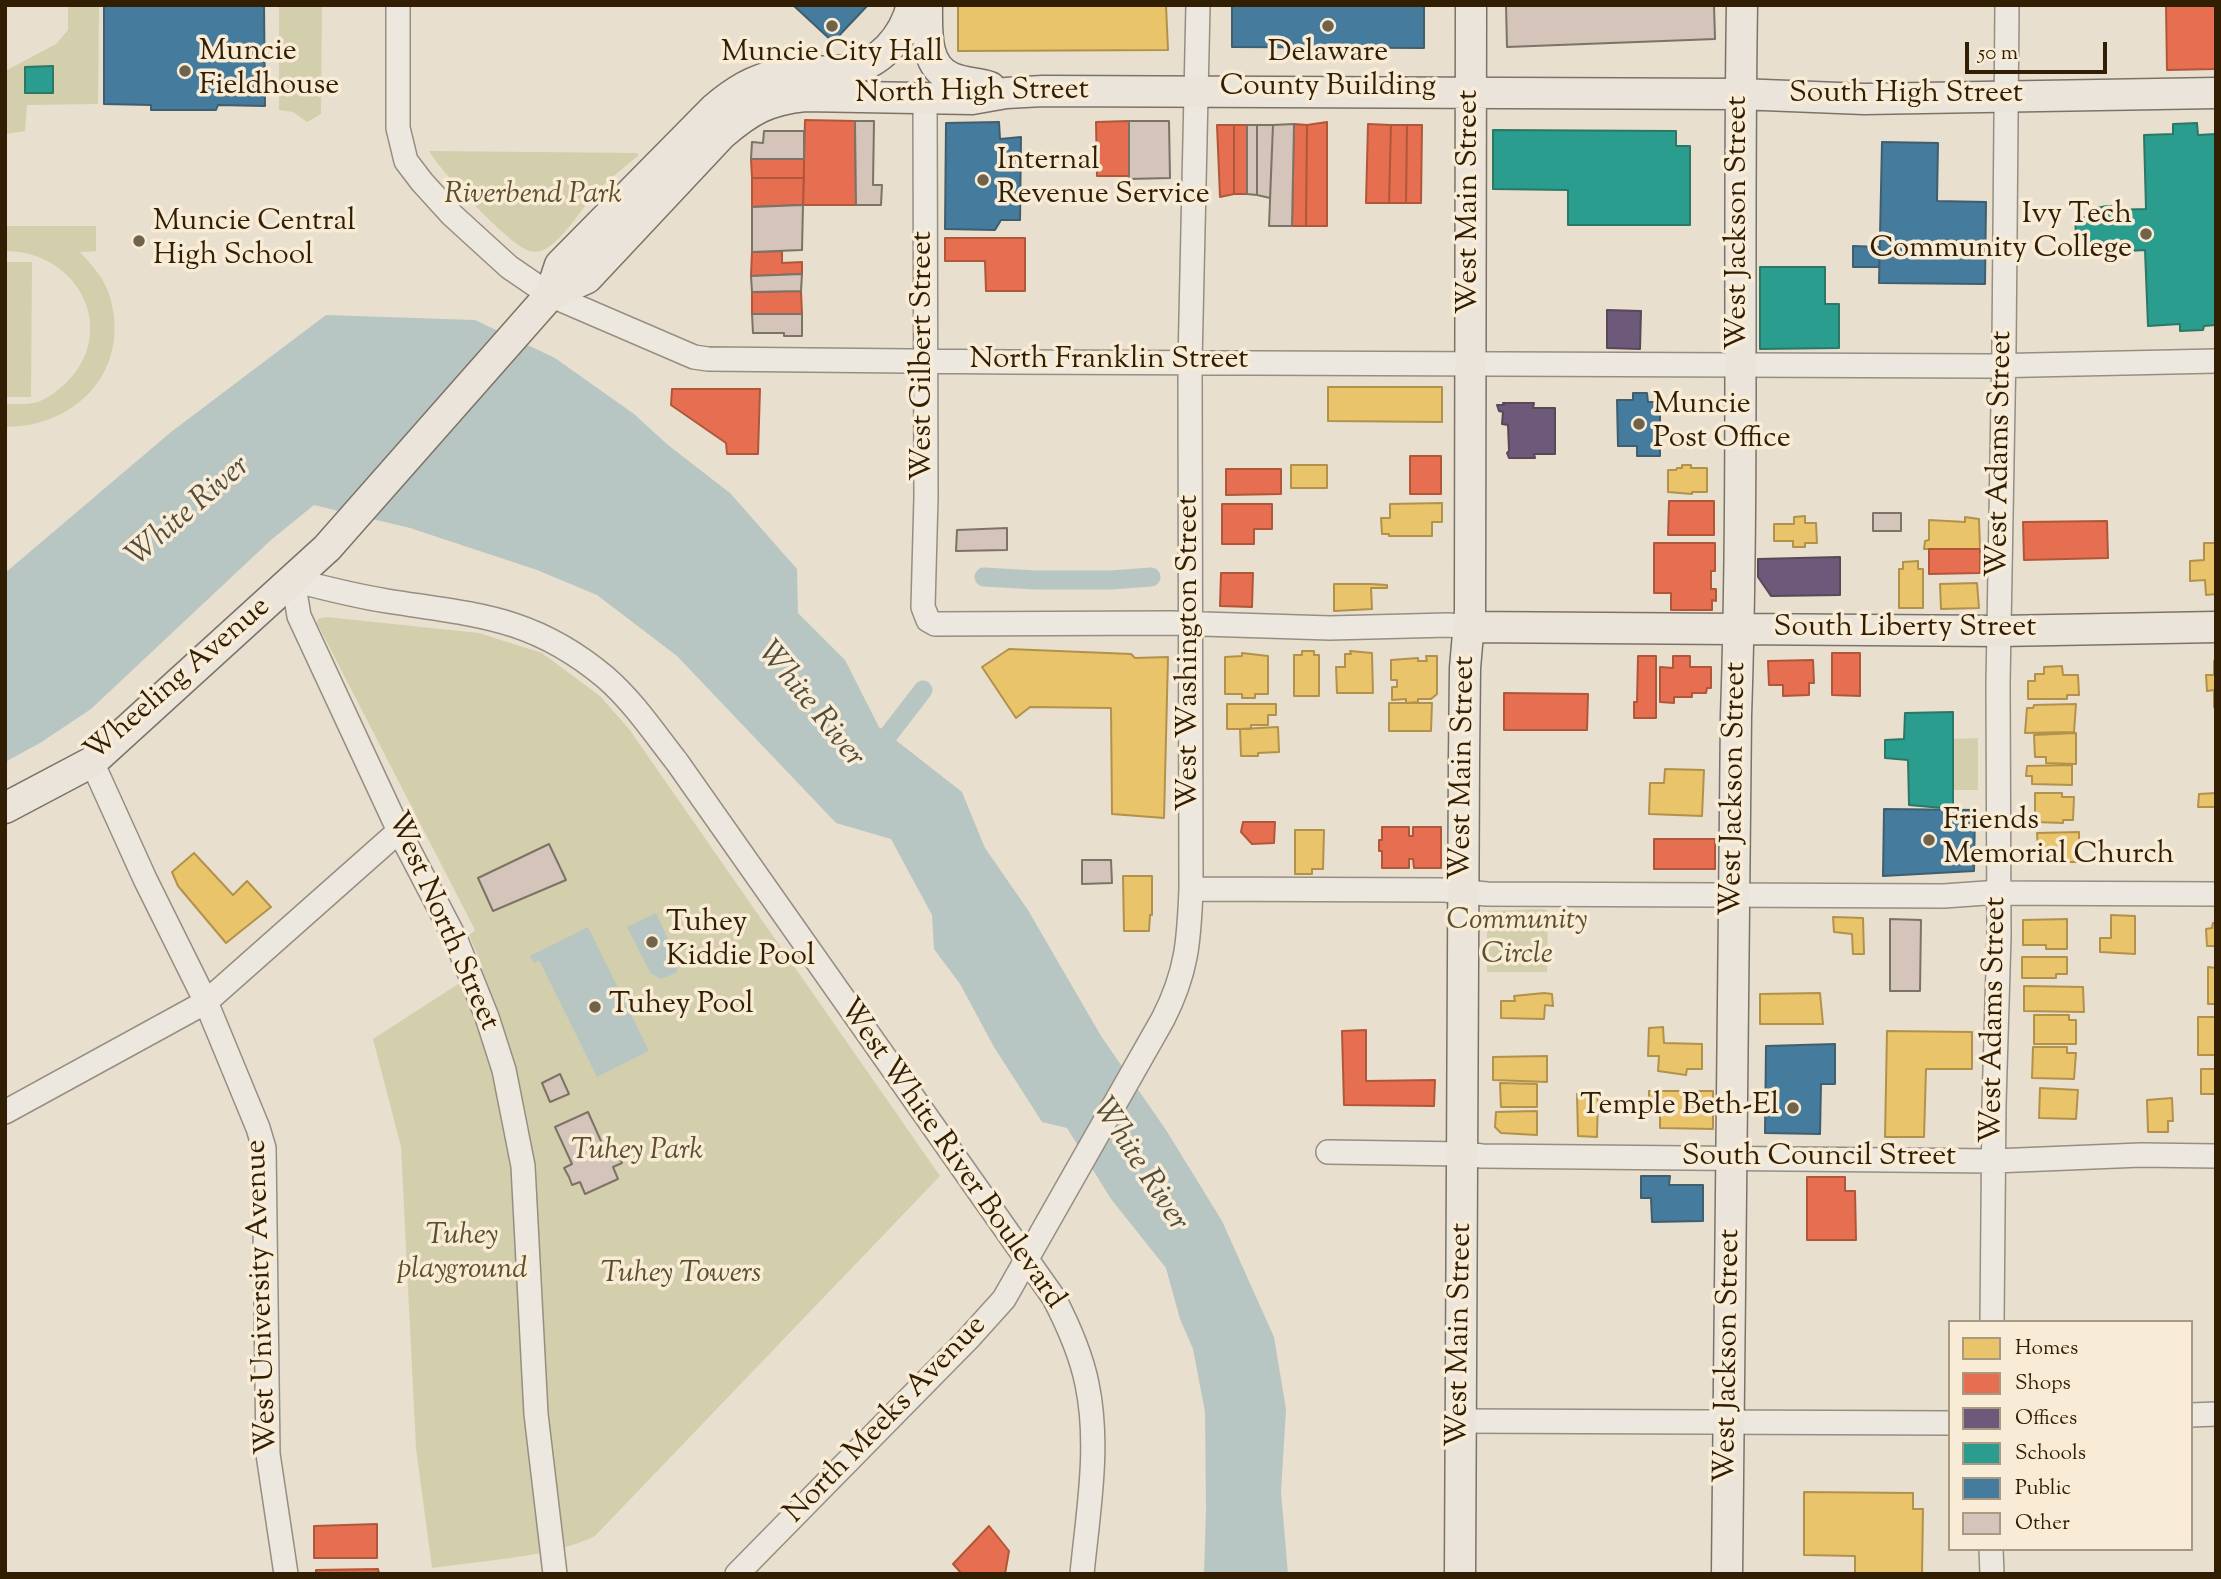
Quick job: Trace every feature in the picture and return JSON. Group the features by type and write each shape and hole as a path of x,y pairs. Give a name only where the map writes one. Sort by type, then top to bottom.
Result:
{"main road":[{"name":"North High Street","path":"431,430 550,295 560,265 714,109 733,93 751,83 780,74 860,67 886,51 899,37 909,19 912,5"},
{"path":"926,5 927,36 931,54 940,71 951,78 985,85 1006,93"},
{"name":"West Main Street","path":"1460,1574 1465,668 1469,627 1471,364 1471,5"},
{"name":"West Jackson Street","path":"1727,1574 1739,630 1739,94 1742,5"},
{"name":"North High Street","path":"550,295 587,278 722,134 742,117 762,105 782,99 805,96 972,99 1006,93 1198,91 1471,93"},
{"name":"South High Street","path":"1471,93 1739,94 1864,99 2216,93"},
{"name":"Wheeling Avenue","path":"5,807 92,762 340,536 431,430"},
{"name":"South Liberty Street","path":"1469,627 2000,631 2216,627"}],"street":[{"name":"North Franklin Street","path":"398,5 398,128 406,161 422,182 452,215 509,267 550,295 694,356 708,359 839,362 924,360 1740,366 2004,366 2216,361"},
{"name":"West Washington Street","path":"1026,1259 1171,1003 1185,964 1190,934 1190,363 1198,5"},
{"name":"West Adams Street","path":"1992,1320 1999,893 1998,684 2007,5"},
{"name":"West Gilbert Street","path":"925,99 924,613 928,620 935,624 1191,625"},
{"name":"West North Street","path":"293,580 299,617 399,831 456,940 487,1017 504,1070 523,1166 536,1414 555,1574"},
{"name":"West White River Boulevard","path":"293,580 341,592 460,611 515,624 561,646 604,677 642,717 677,762 1054,1298 1067,1324 1087,1384 1092,1446 1082,1574"},
{"path":"1191,625 1469,627"},
{"name":"West University Avenue","path":"92,762 145,879 206,1002 264,1148 268,1454 286,1574"},
{"path":"5,1112 206,1002 399,831"},
{"path":"1191,889 1487,894 2216,894"},
{"name":"South Council Street","path":"1328,1152 1994,1161 2141,1155 2216,1156"},
{"name":"North Meeks Avenue","path":"737,1574 968,1339 1004,1299 1026,1259"},
{"path":"2193,1415 2216,1414"},
{"path":"1460,1421 1948,1423"},
{"path":"1991,1551 1992,1574"}],"green space":[{"path":"68,5 99,5 98,104 27,105 25,131 5,134 5,71 56,44 68,30"},
{"path":"279,5 322,5 321,114 307,122 293,112 279,110"},
{"name":"Riverbend Park","path":"429,151 639,155 594,195 557,240 535,252 518,244 490,221"},
{"path":"5,226 96,226 96,251 80,252 105,284 114,324 113,348 105,370 92,389 75,405 55,417 31,424 5,427 5,404 38,402 65,384 81,363 89,341 90,319 83,298 71,279 53,264 31,255 5,251"},
{"path":"5,262 32,262 31,397 5,397"},
{"name":"Tuhey Park","path":"326,617 479,633 542,653 600,696 629,729 940,1176 595,1536 538,1554 432,1568 416,1448 401,1147 373,1039 483,968 469,935 475,930 317,623 318,619"},
{"path":"1978,738 1978,790 1952,790 1953,739"},
{"name":"Community Circle","path":"1548,910 1547,972 1487,972 1487,911"}],"water":[{"name":"White River","path":"326,315 475,320 555,358 634,414 668,445 730,493 797,569 798,613 845,660 879,727 962,792 985,848 1028,910 1101,1036 1166,1130 1222,1221 1274,1337 1286,1409 1281,1492 1288,1574 1204,1574 1205,1412 1193,1349 1180,1319 1166,1268 1111,1199 1067,1128 1042,1122 994,1047 960,984 934,949 932,915 891,839 836,823 677,656 597,595 537,570 410,528 314,505 271,540 91,709 40,743 5,762 5,573 171,432"},
{"name":"Tuhey Kiddie Pool","path":"656,913 679,963 676,973 661,979 651,974 627,927"},
{"name":"Tuhey Pool","path":"588,927 649,1051 597,1077 539,960 534,963 530,956"}],"building: Homes":[{"path":"958,5 1166,5 1168,50 958,51"},
{"path":"1328,387 1442,387 1442,422 1328,421"},
{"path":"1291,465 1327,465 1327,488 1291,488"},
{"path":"1682,465 1707,468 1707,492 1668,492 1668,470 1682,468"},
{"path":"1442,503 1442,522 1432,522 1432,536 1382,534 1381,518 1390,518 1390,504"},
{"path":"1805,516 1805,523 1816,523 1817,543 1793,547 1793,541 1774,541 1774,524 1794,524 1794,517"},
{"path":"1965,517 1979,519 1980,549 1924,549 1925,541 1929,540 1929,520 1965,522"},
{"path":"2204,543 2216,543 2216,594 2206,595 2205,580 2190,581 2190,561 2204,560"},
{"path":"1918,561 1918,569 1923,569 1923,608 1899,608 1899,569 1903,569 1903,562"},
{"path":"1977,583 1979,608 1941,609 1940,584"},
{"path":"1334,584 1387,585 1387,588 1371,588 1372,609 1334,611"},
{"path":"1009,649 1131,654 1135,658 1168,657 1164,818 1112,814 1111,708 1030,707 1016,718 982,667"},
{"path":"1302,651 1314,651 1314,655 1319,655 1319,696 1294,696 1294,655 1302,655"},
{"path":"1350,651 1372,653 1373,693 1337,693 1336,667 1345,667 1345,654 1351,654"},
{"path":"1242,653 1268,656 1268,694 1242,698 1242,694 1225,694 1225,657 1242,656"},
{"path":"1426,656 1437,656 1437,694 1431,699 1418,699 1418,702 1392,700 1392,687 1397,687 1397,680 1391,680 1391,660 1418,658 1418,661 1427,661"},
{"path":"2216,661 2214,707 2214,690 2207,691 2206,675 2214,675"},
{"path":"2062,666 2063,675 2078,675 2079,695 2067,695 2067,699 2028,699 2028,681 2035,681 2035,674 2044,674 2044,667"},
{"path":"1389,703 1432,703 1431,731 1389,731"},
{"path":"1227,704 1276,704 1276,715 1268,715 1268,725 1251,725 1251,729 1227,729"},
{"path":"2076,704 2074,732 2025,733 2027,708 2033,708 2034,705"},
{"path":"1278,727 1279,752 1241,756 1240,729"},
{"path":"2076,733 2076,764 2046,763 2046,757 2035,757 2034,735"},
{"path":"2072,765 2072,785 2032,784 2032,776 2026,776 2027,766"},
{"path":"1665,769 1704,770 1702,816 1649,814 1650,783 1664,783"},
{"path":"2035,793 2062,793 2062,797 2074,797 2073,820 2063,820 2063,823 2035,822"},
{"path":"2216,793 2216,827 2215,807 2198,807 2199,794"},
{"path":"1295,830 1324,830 1323,869 1312,869 1312,874 1295,874"},
{"path":"2079,832 2079,862 2041,862 2042,848 2038,848 2037,833"},
{"path":"194,853 233,895 247,881 271,907 226,943 178,886 172,872"},
{"path":"1123,876 1152,876 1152,915 1149,931 1124,931"},
{"path":"2111,915 2135,916 2135,954 2100,952 2100,938 2111,938"},
{"path":"1833,917 1863,918 1864,954 1853,954 1852,934 1834,932"},
{"path":"2067,919 2067,949 2023,945 2023,920"},
{"path":"2213,923 2216,923 2216,946 2207,946 2206,929 2212,928"},
{"path":"2022,957 2067,957 2067,974 2056,974 2056,978 2022,978"},
{"path":"2208,967 2216,968 2216,1004 2208,1004"},
{"path":"2024,986 2083,987 2084,1012 2024,1011"},
{"path":"1820,993 1823,1024 1760,1024 1760,994"},
{"path":"1552,994 1553,1006 1545,1005 1544,1019 1501,1018 1501,1001 1515,1001 1514,996"},
{"path":"2034,1015 2069,1015 2069,1020 2076,1020 2076,1044 2034,1044"},
{"path":"2198,1017 2216,1017 2216,1055 2198,1055"},
{"path":"1663,1027 1664,1043 1702,1044 1702,1069 1687,1069 1686,1075 1658,1071 1659,1056 1648,1056 1649,1028"},
{"path":"1887,1031 1972,1032 1972,1069 1926,1069 1924,1137 1885,1137"},
{"path":"2033,1047 2067,1047 2067,1053 2076,1053 2074,1079 2032,1078"},
{"path":"1547,1056 1547,1082 1493,1080 1493,1057"},
{"path":"2201,1069 2216,1069 2216,1094 2201,1094"},
{"path":"1500,1083 1537,1084 1537,1107 1501,1107"},
{"path":"2040,1088 2078,1090 2076,1119 2039,1118"},
{"path":"1649,1091 1713,1091 1713,1129 1660,1128 1660,1111 1649,1109"},
{"path":"1577,1094 1598,1094 1597,1137 1578,1136"},
{"path":"2172,1098 2173,1121 2168,1121 2168,1132 2148,1132 2147,1100"},
{"path":"1537,1111 1537,1135 1501,1133 1495,1127 1496,1112"},
{"path":"1804,1492 1913,1493 1913,1509 1923,1509 1922,1574 1855,1574 1855,1556 1804,1555"}],"building: Shops":[{"path":"2166,5 2216,5 2216,69 2167,70"},
{"path":"805,120 855,121 856,205 803,205"},
{"path":"1129,121 1130,176 1097,176 1096,122"},
{"path":"1327,122 1327,226 1306,226 1307,125"},
{"path":"1294,124 1307,125 1306,226 1292,226"},
{"path":"1368,124 1391,125 1389,203 1366,203"},
{"path":"1217,125 1234,125 1234,194 1220,197"},
{"path":"1234,125 1247,125 1247,194 1234,194"},
{"path":"1391,125 1407,125 1406,203 1389,203"},
{"path":"1407,125 1422,125 1421,203 1406,203"},
{"path":"751,159 804,159 804,178 752,178"},
{"path":"752,178 804,178 803,205 752,207"},
{"path":"945,238 1025,238 1025,291 986,291 985,261 945,261"},
{"path":"782,251 782,263 802,262 802,274 751,276 752,252"},
{"path":"801,291 802,314 752,314 752,292"},
{"path":"672,389 760,389 758,454 727,454 726,443 671,405"},
{"path":"1410,456 1441,456 1441,494 1410,494"},
{"path":"1226,469 1281,469 1281,494 1226,495"},
{"path":"1669,501 1714,501 1714,535 1668,535"},
{"path":"1222,504 1272,504 1272,529 1254,529 1254,544 1222,544"},
{"path":"2107,521 2108,558 2024,560 2023,522"},
{"path":"1654,543 1715,543 1715,571 1711,571 1711,589 1716,589 1716,601 1712,600 1712,610 1671,610 1671,593 1654,593"},
{"path":"1929,549 1980,549 1980,573 1929,574"},
{"path":"1221,573 1253,573 1252,607 1220,606"},
{"path":"1832,653 1860,653 1860,696 1832,695"},
{"path":"1638,656 1656,656 1656,718 1634,718"},
{"path":"1673,656 1690,656 1690,667 1711,667 1711,688 1707,688 1706,693 1692,693 1692,697 1674,697 1674,703 1660,702 1660,667 1673,668"},
{"path":"1813,660 1814,683 1809,683 1809,695 1783,696 1783,685 1769,685 1768,661"},
{"path":"1504,693 1588,694 1587,730 1504,730"},
{"path":"1243,822 1275,822 1274,843 1252,844 1241,832"},
{"path":"1382,827 1409,827 1409,836 1413,836 1413,827 1441,827 1441,868 1414,868 1413,859 1409,859 1409,868 1382,868 1379,840 1382,840"},
{"path":"1654,839 1715,839 1715,869 1654,869"},
{"path":"1366,1030 1366,1081 1435,1080 1434,1106 1344,1105 1342,1031"},
{"path":"1807,1177 1845,1177 1845,1191 1855,1191 1856,1240 1807,1240"},
{"path":"377,1524 377,1558 314,1558 314,1526"},
{"path":"989,1526 1009,1551 1005,1574 962,1574 953,1564"},
{"path":"378,1569 379,1574 316,1574 316,1570"}],"building: Offices":[{"path":"1607,310 1641,311 1640,349 1607,348"},
{"path":"1503,403 1534,403 1533,408 1555,408 1555,454 1534,454 1535,458 1509,458 1508,425 1502,424 1503,412 1499,411 1497,405 1504,405"},
{"path":"1840,557 1840,595 1771,596 1758,577 1758,559"}],"building: Schools":[{"path":"53,66 53,93 25,93 25,67"},
{"name":"Ivy Tech Community College","path":"2197,123 2198,135 2216,134 2216,325 2204,326 2203,330 2180,331 2180,324 2148,326 2145,250 2112,252 2112,256 2096,257 2096,251 2077,252 2075,218 2097,216 2096,208 2107,206 2111,206 2111,210 2146,209 2144,135 2173,134 2173,124"},
{"path":"1493,130 1676,131 1676,146 1690,146 1690,225 1568,225 1568,190 1493,189"},
{"path":"1760,267 1825,267 1825,304 1839,304 1839,348 1760,349"},
{"path":"1953,712 1953,809 1909,805 1908,760 1885,758 1885,740 1904,739 1905,713"}],"building: Public":[{"name":"Muncie Fieldhouse","path":"104,5 264,5 265,106 218,105 216,110 151,110 151,105 104,104"},
{"name":"Muncie City Hall","path":"793,5 868,5 833,42"},
{"name":"Delaware County Building","path":"1232,5 1424,5 1424,48 1232,47"},
{"name":"Internal Revenue Service","path":"999,122 1000,139 1021,137 1020,220 1001,220 995,230 945,229 946,123"},
{"path":"1882,142 1938,143 1937,201 1986,202 1985,284 1879,283"},
{"path":"1853,246 1880,247 1879,267 1853,267"},
{"name":"Muncie Post Office","path":"1633,393 1647,393 1648,402 1660,402 1660,456 1637,456 1637,446 1618,446 1617,400 1633,400"},
{"name":"Friends Memorial Church","path":"1884,809 1975,810 1974,871 1883,876"},
{"name":"Temple Beth-El","path":"1835,1044 1835,1084 1821,1084 1820,1134 1765,1133 1766,1046"},
{"path":"1641,1176 1670,1176 1669,1185 1703,1185 1703,1221 1652,1222 1651,1198 1641,1198"}],"building: Other":[{"path":"1506,5 1714,5 1715,39 1507,47"},
{"path":"855,121 874,121 873,185 882,185 881,205 856,205"},
{"path":"1129,121 1169,121 1170,178 1129,179"},
{"path":"1294,124 1292,226 1269,226 1273,125"},
{"path":"1247,125 1257,125 1257,195 1247,194"},
{"path":"1257,125 1273,125 1270,198 1257,195"},
{"path":"764,131 804,131 804,159 751,159 752,142 763,143"},
{"path":"803,205 802,250 752,252 752,207"},
{"path":"802,274 801,291 752,292 751,276"},
{"path":"752,314 802,314 802,336 753,333"},
{"path":"1873,513 1901,513 1901,531 1873,531"},
{"path":"1007,528 1007,550 956,551 957,530"},
{"path":"549,844 566,880 493,911 478,878"},
{"path":"1082,860 1111,860 1112,883 1082,884"},
{"path":"1890,919 1921,920 1920,991 1890,991"},
{"path":"560,1074 569,1094 550,1102 542,1083"},
{"path":"588,1112 605,1150 614,1146 622,1163 613,1167 618,1179 585,1194 580,1182 572,1185 564,1168 572,1164 555,1127"}],"waterway":[{"path":"984,577 1036,580 1151,577"},
{"name":"White River","path":"873,755 923,690"}],"place":[{"name":"Muncie City Hall","path":"832,26"},
{"name":"Delaware County Building","path":"1328,26"},
{"name":"Muncie Fieldhouse","path":"185,71"},
{"name":"Internal Revenue Service","path":"983,180"},
{"name":"Ivy Tech Community College","path":"2146,234"},
{"name":"Muncie Central High School","path":"139,241"},
{"name":"Muncie Post Office","path":"1639,424"},
{"name":"Friends Memorial Church","path":"1929,840"},
{"name":"Tuhey Kiddie Pool","path":"652,942"},
{"name":"Tuhey Pool","path":"595,1007"},
{"name":"Temple Beth-El","path":"1793,1108"}],"park label":[{"name":"Tuhey playground","path":"462,1255"},
{"name":"Tuhey Towers","path":"681,1276"}]}
